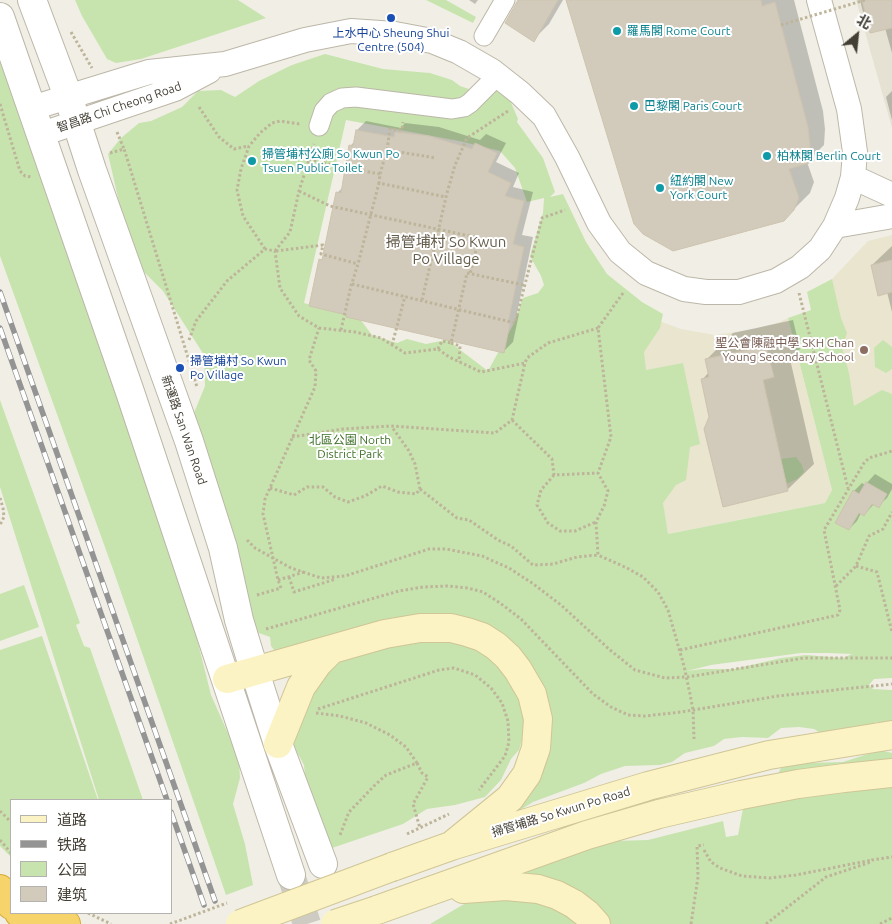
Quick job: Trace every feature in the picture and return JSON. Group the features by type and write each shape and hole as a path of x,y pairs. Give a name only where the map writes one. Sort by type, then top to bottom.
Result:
{"highway":[{"path":"0,870 10,880"},
{"path":"0,889 10,904"},
{"path":"20,914 31,924"},
{"path":"50,914 66,924"}],"main road":[{"path":"227,679 404,630 428,627 451,628 482,637 496,646 508,657 532,694 538,719 536,748 533,760 519,787 510,798 451,846"},
{"path":"278,744 301,687 330,650"},
{"name":"掃管埔路 So Kwun Po Road","path":"240,924 451,846 648,786 769,755 892,735"},
{"path":"335,924 587,836 659,814 798,784 892,774"},
{"path":"424,893 506,886 538,889 557,895 574,904 596,924"}],"street":[{"name":"新運路 San Wan Road","path":"32,0 68,96 203,486 223,548 239,620 255,672 278,744 323,864"},
{"path":"484,36 505,0"},
{"name":"智昌路 Chi Cheong Road","path":"42,134 175,89 222,65 305,40 351,31 395,34 432,41 459,52 498,75 520,93 547,120 599,223 620,252 646,273 684,289 706,292 739,292 770,284 800,268 820,249 835,226 854,177 855,152 849,109 819,0"},
{"path":"0,17 42,134 227,679 291,875"},
{"name":"智昌路 Chi Cheong Road","path":"32,108 149,72 222,65"},
{"path":"319,126 324,111 331,103 342,98 452,109 464,107 498,75"},
{"path":"854,177 892,195"},
{"path":"835,226 892,216"}],"path":[{"path":"781,25 865,0"},
{"path":"80,48 93,70"},
{"path":"0,104 20,171 27,177 36,176"},
{"path":"340,330 371,216 387,150 390,129 402,130 406,104"},
{"path":"199,107 218,137 234,149 249,146"},
{"path":"422,300 446,197 455,166 468,138 511,109"},
{"path":"358,264 321,254 323,244 276,251 265,249 243,216 237,190 240,169 249,146 272,123 280,121 319,126 299,191 290,232 276,251 280,288 299,316 319,328 355,332 381,338 405,353 438,349 449,357 481,372 524,363"},
{"path":"106,154 124,149 200,396"},
{"path":"387,150 436,158"},
{"path":"309,159 380,174"},
{"path":"379,183 446,197"},
{"path":"299,191 330,206 479,238 470,274"},
{"path":"352,284 515,323 542,218 565,210"},
{"path":"189,340 196,321 227,281 265,249"},
{"path":"451,343 467,273 524,285"},
{"path":"797,288 848,488"},
{"path":"292,437 343,429 391,426 495,433 512,420 524,363 527,358 548,343 598,328 623,293"},
{"path":"392,346 405,296"},
{"path":"254,596 281,588 263,514 265,499 315,387 316,371 309,360 319,328"},
{"path":"598,328 611,437 598,473 608,491 604,506 596,522 598,555"},
{"path":"438,349 442,341 460,346 459,362"},
{"path":"512,420 552,459 554,475"},
{"path":"391,426 409,451 415,464 420,489 457,518 469,520 498,540 511,546 533,565 553,564 577,557 598,555 643,577 658,592 668,610 687,677 693,710 694,739"},
{"path":"680,650 838,615 840,610 824,530 864,463 869,458 892,451"},
{"path":"596,522 575,531 560,531 548,523 537,506 541,490 554,475 598,473"},
{"path":"270,488 294,495 307,487 324,487 335,497 348,502 365,496 382,486 398,492 416,494 420,489"},
{"path":"0,498 4,508 4,517 0,525"},
{"path":"836,587 856,566 869,536 883,529 892,512"},
{"path":"245,537 255,548 291,568 322,578 345,576"},
{"path":"289,576 294,592 429,549 446,548 482,556 509,568 532,583 635,670 665,678 687,677 804,658 892,658"},
{"path":"856,566 877,572 892,632"},
{"path":"278,580 304,572"},
{"path":"262,630 399,591 446,586 468,588 483,592 500,603 521,619 593,694 611,707 628,714 645,716 778,696 892,684"},
{"path":"420,828 413,804 428,777 422,773 406,747 390,735 366,723 340,716 310,712 439,670 454,668 475,675 491,688 502,703 508,721 509,742 505,756 474,797"},
{"path":"340,835 349,812 375,785 386,775 417,763"},
{"path":"0,811 10,821"},
{"path":"402,837 454,811"},
{"path":"0,840 10,852"},
{"path":"691,924 698,877 697,846 704,847 711,862 720,868 742,876 770,878 892,857"},
{"path":"766,924 826,877 868,864 872,860"},
{"path":"89,914 111,924"},
{"path":"880,924 892,918"}],"shaded area":[{"path":"856,0 892,0 892,128"},
{"name":"聖公會陳融中學 SKH Chan Young Secondary School","path":"892,235 892,404 848,413 824,297 832,279 868,241"},
{"path":"651,318 681,329 715,335 755,329 788,318 832,490 825,503 668,534 635,358"}],"green space":[{"path":"75,0 238,0 266,18 141,59 116,63 107,59"},
{"path":"426,0 446,0 476,17 473,23"},
{"path":"0,47 90,305 91,323 121,403 185,591 211,695 239,758 240,778 233,804 245,844 253,885 226,895 115,575 0,256"},
{"name":"北區公園 North District Park","path":"325,54 383,69 430,73 452,80 460,86 481,93 494,88 510,100 518,119 517,122 543,158 555,192 550,197 563,194 586,242 607,274 642,302 663,314 660,328 644,352 646,370 683,363 700,444 690,447 686,480 676,485 663,503 668,534 825,503 832,490 788,318 811,310 807,292 832,279 841,318 847,333 842,348 849,373 854,406 882,390 892,394 892,678 874,679 869,685 873,689 892,690 892,724 876,722 862,733 827,737 814,729 799,727 781,728 768,738 742,737 724,739 714,746 685,753 672,762 660,765 625,766 533,802 517,812 495,813 530,758 524,734 519,750 511,759 501,780 485,797 455,805 427,809 403,824 329,849 306,787 304,765 293,745 289,730 311,683 277,654 271,646 270,637 256,632 189,425 205,386 204,355 163,291 144,272 120,224 119,202 108,154 121,138 139,123 151,121 182,107 198,91 221,90 235,97 259,81 292,65","holes":["346,120 459,141 500,151 515,168 527,202 544,198 543,213 530,256 544,285 538,293 523,298 513,325 488,371 455,346 450,339 426,344 407,339 397,343 372,335 360,319 343,310 304,303","801,653 852,654 843,658 806,655 781,658 734,669 687,671 711,665"]},
{"path":"883,340 892,347 892,369 886,373 875,367 874,348"},
{"path":"0,400 80,623 76,625 84,646 90,648 143,799 99,799 0,487"},
{"path":"796,457 802,465 804,472 797,479 786,484 781,459"},
{"path":"24,585 39,627 0,641 0,594"},
{"path":"42,636 98,799 10,799 10,856 0,846 0,650"},
{"path":"880,750 892,753 892,924 430,924 536,862 612,841 648,840 723,821 726,837 738,835 744,803 763,803 781,768 807,763 843,762"}],"building":[{"path":"518,0 558,0 534,42 505,23"},
{"path":"566,0 761,0 762,6 775,2 808,127 810,145 809,163 789,169 799,198 794,210 784,221 673,251 643,234 634,224"},
{"path":"862,0 892,0 892,28 870,33"},
{"path":"356,130 394,137 395,132 429,136 472,149 475,143 497,153 488,172 511,183 505,196 524,201 513,244 524,247 508,323 510,323 504,353 346,317 347,315 309,306 319,259 322,260 336,192 341,193 349,145 353,146"},
{"path":"892,260 892,292 878,296 871,265"},
{"path":"766,346 774,377 763,380 788,491 723,507 704,429 709,417 701,379 709,377 705,359"},
{"path":"866,482 887,494 879,508 872,504 864,516 859,513 849,530 835,523 853,490 859,494"}],"tunnel":[{"path":"291,875 307,924"}],"railway":[{"path":"0,292 215,901"},
{"path":"0,328 167,799"},
{"path":"172,815 204,905"}],"place":[{"name":"上水中心 Sheung Shui Centre (504)","path":"391,18"},
{"name":"羅馬閣 Rome Court","path":"617,31"},
{"name":"巴黎閣 Paris Court","path":"634,106"},
{"name":"柏林閣 Berlin Court","path":"767,156"},
{"name":"掃管埔村公廁 So Kwun Po Tsuen Public Toilet","path":"252,161"},
{"name":"紐約閣 New York Court","path":"660,188"},
{"name":"聖公會陳融中學 SKH Chan Young Secondary School","path":"864,350"},
{"name":"掃管埔村 So Kwun Po Village","path":"180,368"}],"district":[{"name":"掃管埔村 So Kwun Po Village","path":"446,250"}]}
